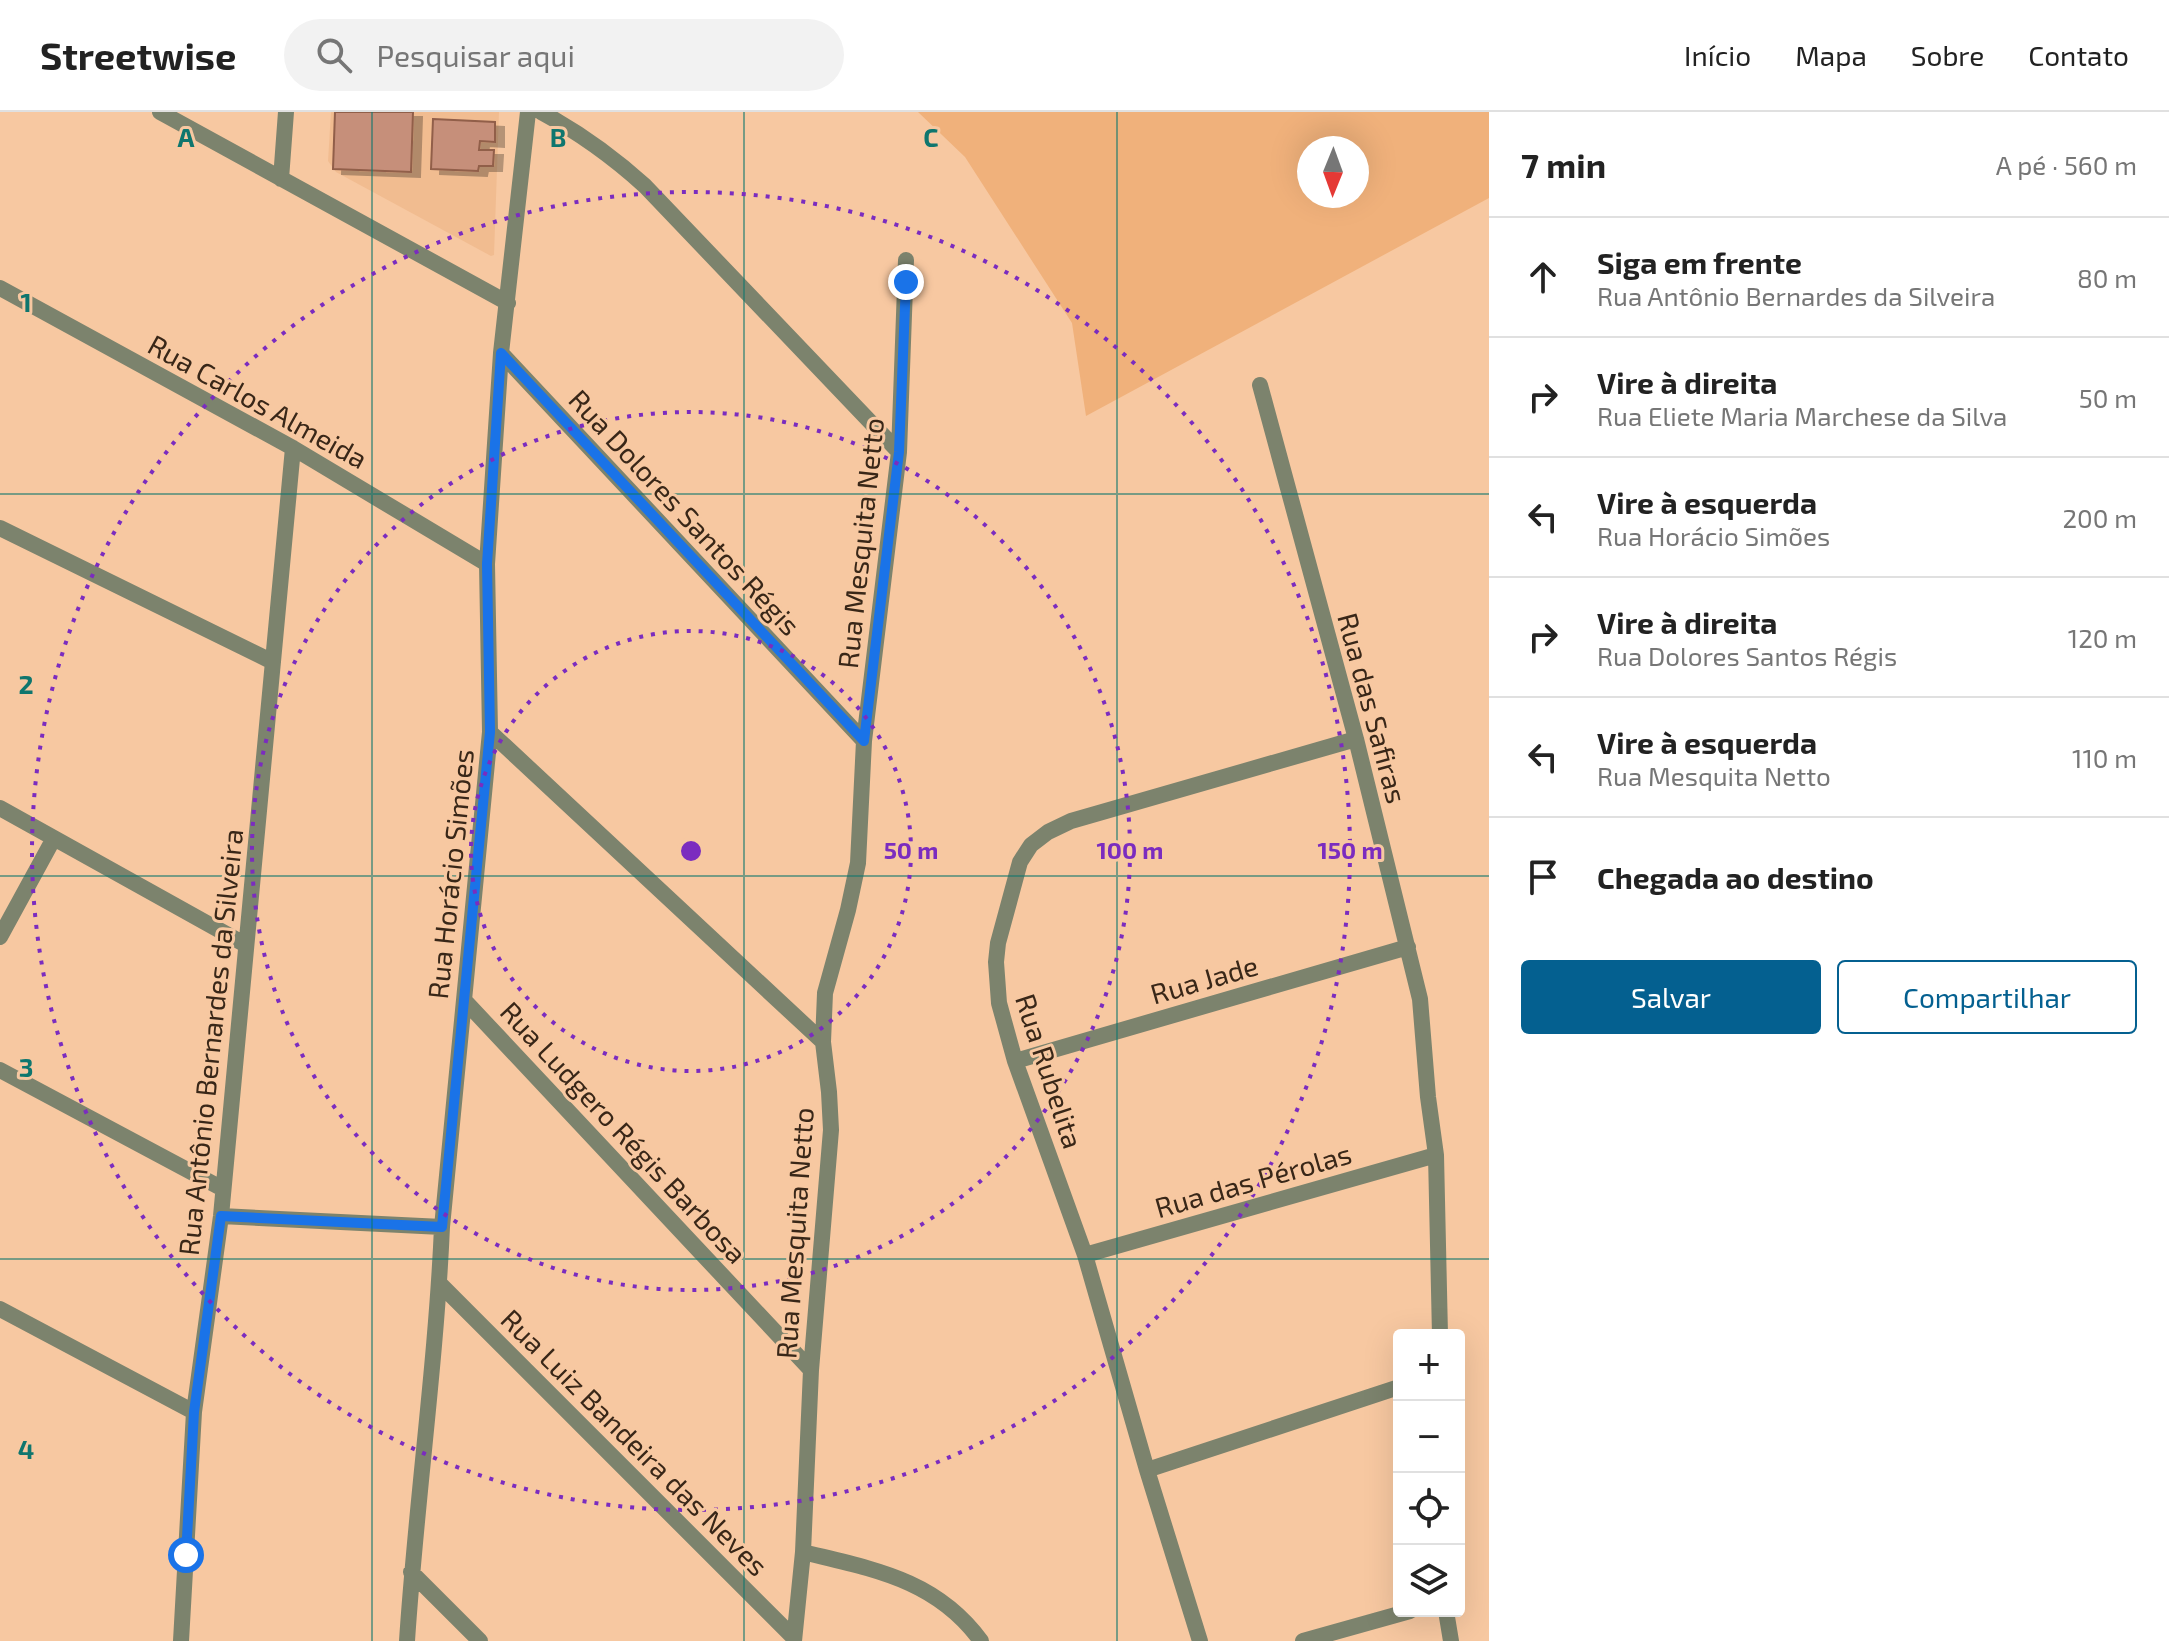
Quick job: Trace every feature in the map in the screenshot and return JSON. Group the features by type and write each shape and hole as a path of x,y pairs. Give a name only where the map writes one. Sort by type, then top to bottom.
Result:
{"street":[{"path":"160,112 508,303"},
{"path":"281,179 286,112"},
{"name":"Rua Horácio Simões","path":"407,1641 440,1284 442,1227 490,732 487,564 501,353 528,112"},
{"path":"541,112 613,157 645,186 899,452"},
{"name":"Rua Mesquita Netto","path":"794,1639 803,1552 811,1370 831,1130 823,1042 825,993 858,863 864,741 899,452 906,260"},
{"name":"Rua Carlos Almeida","path":"0,289 293,448 487,564"},
{"name":"Rua Dolores Santos Régis","path":"501,353 864,741"},
{"name":"Rua das Safiras","path":"1260,385 1356,739 1420,999 1436,1155 1440,1329"},
{"name":"Rua Antônio Bernardes da Silveira","path":"181,1641 194,1412 221,1216 293,448"},
{"path":"0,528 273,662"},
{"path":"490,732 823,1042"},
{"name":"Rua Rubelita","path":"1200,1641 1085,1255 1015,1061 999,1003 998,943 1020,862 1031,845 1048,832 1071,821 1356,739"},
{"path":"0,808 246,945"},
{"path":"0,937 54,838"},
{"name":"Rua Jade","path":"1015,1061 1408,947"},
{"name":"Rua Ludgero Régis Barbosa","path":"464,1000 811,1370"},
{"path":"0,1070 223,1189"},
{"name":"Rua das Pérolas","path":"1085,1255 1436,1155"},
{"path":"221,1216 442,1227"},
{"name":"Rua Luiz Bandeira das Neves","path":"440,1284 794,1639"},
{"path":"0,1309 194,1412"},
{"path":"1147,1470 1393,1389"},
{"path":"803,1552 894,1576 925,1589 974,1631 981,1641"},
{"path":"411,1572 480,1641"},
{"path":"1303,1641 1393,1616"},
{"path":"1447,1617 1451,1641"}],"shaded area":[{"path":"331,112 499,112 494,255 336,172 328,161"},
{"path":"918,112 1489,112 1489,198 1086,416 1072,323 965,157"}],"building":[{"path":"335,112 413,112 411,172 333,169"},
{"path":"433,119 495,122 495,142 480,141 479,150 494,150 493,166 479,166 478,171 431,169"}],"route":[{"path":"186,1555 194,1412 221,1216 442,1227 490,732 487,564 501,353 864,741 899,452 906,282"}]}
